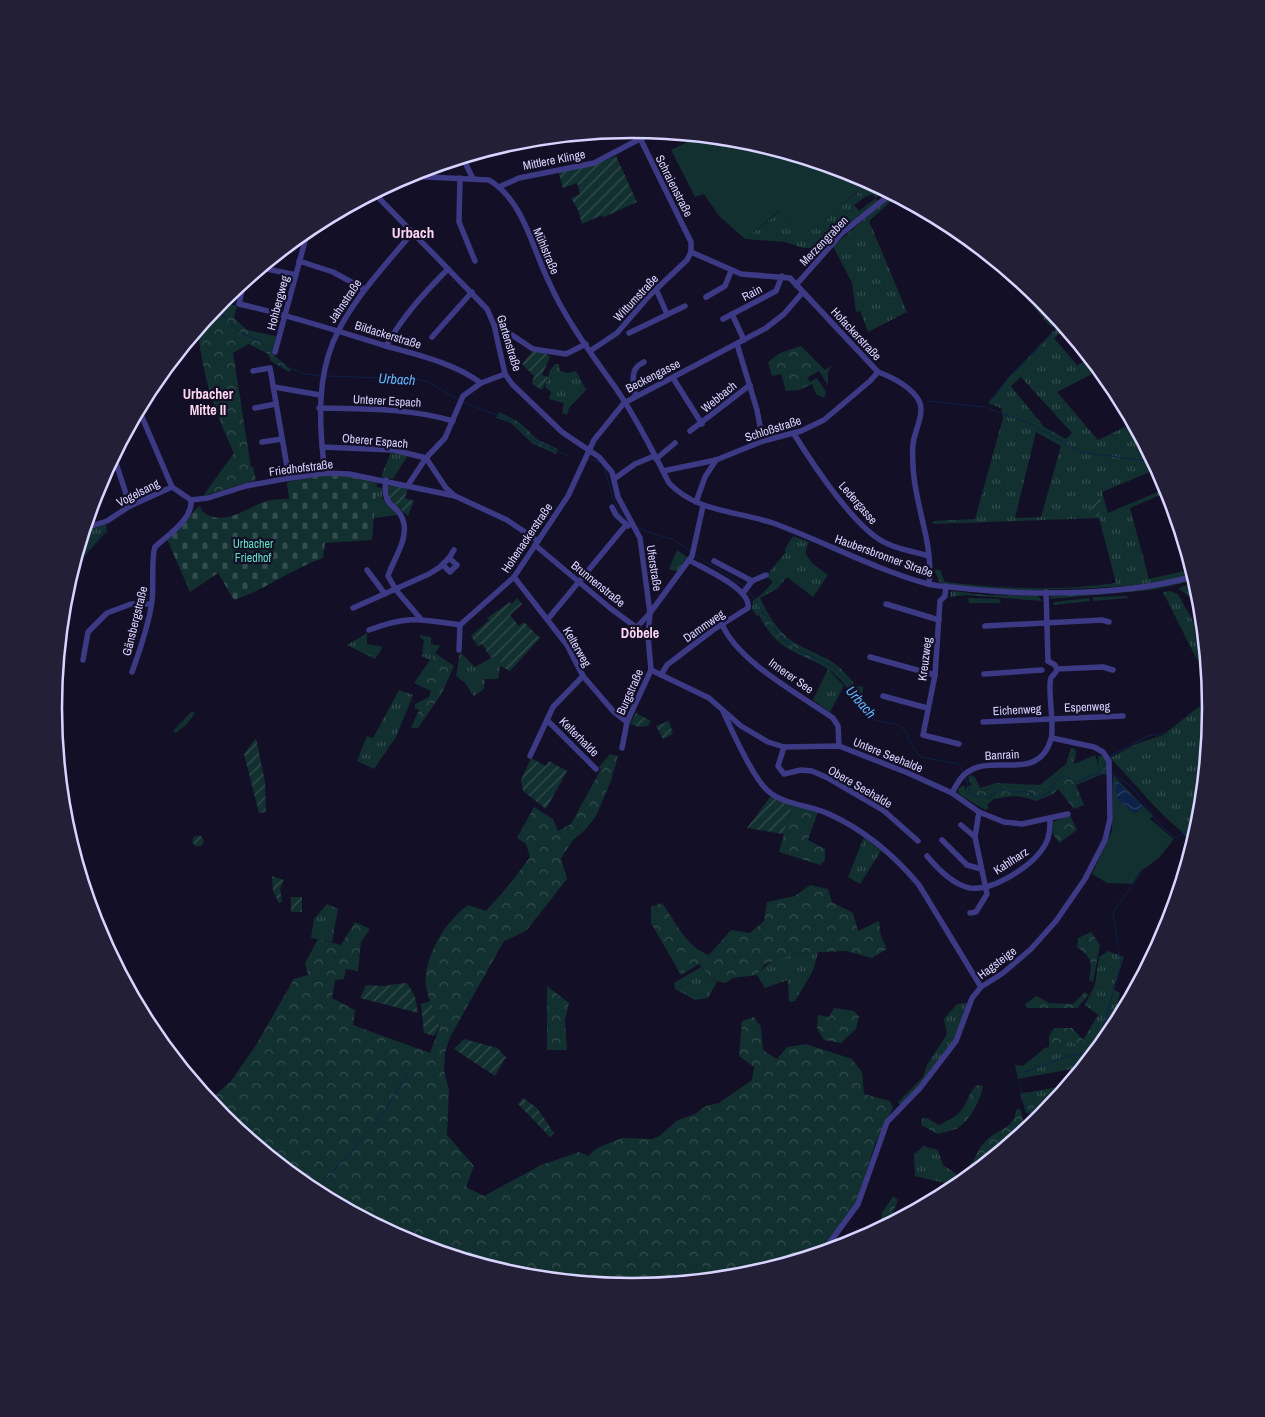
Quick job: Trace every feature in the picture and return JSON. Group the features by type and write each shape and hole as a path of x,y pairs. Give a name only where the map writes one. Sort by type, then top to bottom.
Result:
{"street":[{"name":"Mittlere Klinge","path":"499,187 519,178 594,163 639,139"},
{"name":"Schraienstraße","path":"639,139 691,242 691,252"},
{"path":"466,164 473,179"},
{"path":"428,177 489,180 499,187"},
{"path":"460,178 459,222 475,261"},
{"name":"Mühlstraße","path":"499,187 519,215 534,244 557,299 597,364 624,403"},
{"name":"Gartenstraße","path":"378,198 487,309 494,325 505,374 536,409 586,456"},
{"name":"Merzengraben","path":"796,285 842,233 886,198"},
{"name":"Jahnstraße","path":"325,473 319,408 320,395 322,376 337,330 364,289 413,232"},
{"name":"Hohbergweg","path":"275,352 303,244"},
{"path":"691,252 732,271 750,276 782,276"},
{"name":"Wittumstraße","path":"590,351 617,333 656,289 687,260 691,252"},
{"path":"299,261 333,272 364,289"},
{"path":"386,346 397,325 448,268"},
{"path":"270,269 296,274"},
{"path":"706,297 725,286 732,271"},
{"name":"Hofackerstraße","path":"782,276 790,278 878,372 893,378 916,397 921,406 912,446 914,483 929,556 929,584"},
{"name":"Rain","path":"723,319 776,291 782,276"},
{"path":"656,289 668,314"},
{"path":"432,337 472,292"},
{"name":"Beckengasse","path":"586,456 624,403 744,340 784,314 803,292"},
{"name":"Bildackerstraße","path":"241,294 240,304 285,314 451,367 481,383"},
{"path":"629,333 684,306"},
{"path":"732,314 744,340"},
{"path":"494,325 533,350 566,354 586,344"},
{"path":"737,344 750,385 763,441"},
{"path":"636,396 633,388 635,373 638,366 644,362"},
{"path":"253,371 270,368 289,478"},
{"name":"Schloßstraße","path":"663,471 716,460 763,441 794,434 824,420 870,382 878,372"},
{"path":"408,485 426,458 445,438 463,396 481,383 505,374"},
{"name":"Webbach","path":"673,378 702,424"},
{"name":"Webbach","path":"690,431 702,424 750,385"},
{"path":"274,387 320,395"},
{"name":"Haubersbronner Straße","path":"624,403 669,483 678,492 703,506 772,523 868,563 929,584 995,592 1046,592 1130,588 1187,577"},
{"path":"255,408 276,404"},
{"name":"Unterer Espach","path":"319,408 403,410 453,420"},
{"path":"142,418 172,487 191,500"},
{"name":"Ledergasse","path":"794,434 818,474 862,526 887,544 929,556"},
{"path":"262,442 282,439"},
{"path":"614,479 635,464 655,458 675,443"},
{"name":"Oberer Espach","path":"322,447 394,450 426,458"},
{"name":"Uferstraße","path":"586,456 606,464 614,479 618,497 630,525"},
{"name":"Hohenackerstraße","path":"460,625 514,578 568,496 586,456"},
{"path":"426,458 446,488 455,496"},
{"path":"696,502 705,477 716,460"},
{"path":"117,466 130,506"},
{"name":"Friedhofstraße","path":"191,500 208,498 246,486 289,478 325,473 349,474 386,480 455,496 507,520 537,543"},
{"path":"386,480 384,494 388,503 399,513 404,524 403,536 388,576 396,590 420,618"},
{"name":"Vogelsang","path":"93,526 107,522 130,506 172,487"},
{"name":"Gänsbergstraße","path":"132,672 152,604 154,580 153,552 155,547 185,518 192,506 191,500"},
{"path":"637,627 650,613 691,558 695,549 703,506"},
{"name":"Uferstraße","path":"612,507 640,538 650,613"},
{"path":"548,619 630,525"},
{"name":"Brunnenstraße","path":"537,543 610,608 648,636"},
{"path":"353,608 396,590 443,565 454,550"},
{"path":"443,565 450,572 457,565 449,558"},
{"path":"691,558 747,587"},
{"path":"714,561 747,587"},
{"path":"367,570 385,594"},
{"path":"747,587 766,575"},
{"name":"Kelterweg","path":"514,578 567,645 583,676 613,711 627,722"},
{"name":"Kreuzweg","path":"946,586 945,596 940,601 934,675 923,735 958,744"},
{"name":"Dammweg","path":"661,675 667,665 722,624 748,608 747,587"},
{"path":"1042,670 1048,661 1046,592"},
{"path":"84,660 88,632 107,613 131,604 152,604"},
{"path":"886,604 939,620"},
{"name":"Burgstraße","path":"622,748 627,722 651,670 648,636 650,613"},
{"path":"370,630 390,622 420,618 460,625 459,650"},
{"path":"985,626 1102,620 1109,622"},
{"name":"Innerer See","path":"722,624 726,633 755,663 832,718 838,726 839,746"},
{"path":"870,657 934,675"},
{"path":"1048,661 1055,665 1057,669"},
{"path":"1057,669 1102,667 1113,670"},
{"path":"1052,738 1051,678 1057,669"},
{"name":"Untere Seehalde","path":"651,670 709,698 754,735 784,747 839,746 908,773 952,793 979,812 1004,822 1022,824 1068,814"},
{"path":"984,674 1042,670"},
{"path":"1042,670 1044,674 1051,678"},
{"name":"Kelterhalde","path":"530,756 553,707 583,676"},
{"path":"882,696 927,708"},
{"path":"722,709 760,783 780,798 829,814 862,833 906,870 919,885 981,987"},
{"name":"Espenweg","path":"1052,718 1123,716"},
{"name":"Eichenweg","path":"982,722 1052,718"},
{"name":"Kelterhalde","path":"547,720 596,769"},
{"name":"Banrain","path":"952,793 960,778 980,766 1030,763 1048,748 1052,738"},
{"name":"Hagsteige","path":"829,1243 858,1204 887,1122 920,1088 956,1041 969,1004 981,987 1011,966 1036,944 1056,921 1085,879 1109,830 1109,761 1102,751 1052,738"},
{"name":"Obere Seehalde","path":"784,747 778,766 784,774 801,770 812,771 828,778 883,810 918,841"},
{"name":"Kahlharz","path":"970,912 976,912 986,894 975,837 979,812"},
{"name":"Kahlharz","path":"927,856 953,880 970,888 986,887 1020,870 1039,855 1046,844 1050,831 1050,819"},
{"path":"961,825 975,837"},
{"name":"Kahlharz","path":"942,840 966,865 981,869"}],"green space":[{"path":"688,141 744,149 816,169 880,195 876,198 872,194 865,197 858,191 829,218 812,227 797,226 779,211 745,239 719,216 704,194 695,197 671,150"},
{"path":"616,156 637,202 604,217 602,215 582,224 578,210 571,198 580,194 577,183 563,188 558,171 598,163"},
{"path":"859,191 865,197 854,205 859,211 876,198 877,201 883,196 886,197 819,255 813,248 803,248 785,242 745,239 780,211 797,226 829,218 840,206"},
{"path":"888,199 892,201 869,221 907,312 868,332 860,311 856,312 852,283 833,246"},
{"path":"1020,291 1055,326 1050,326"},
{"path":"229,305 237,306 234,318 247,330 276,336 272,353 291,370 289,372 271,361 268,354 249,344 233,353 251,467 253,467 256,480 203,496 234,453 210,393 199,339"},
{"path":"1056,328 1085,362 1093,374 1057,392 1098,440 1127,426 1151,472 1102,492 1108,513 1159,491 1161,495 1130,508 1149,579 1185,571 1187,576 1128,586 1031,590 985,590 940,583 934,569 940,570 945,582 988,586 1052,588 1116,583 1099,518 933,524 933,521 975,519 1003,418 1001,408 988,403 1009,377","holes":["1060,333 1084,362 1077,365 1054,338","1021,377 1072,433 1066,439 1044,427 1011,386","1036,432 1061,446 1041,517 1015,518"]},
{"path":"801,346 825,370 832,365 828,372 828,385 819,371 807,378 810,382 817,378 826,392 824,398 816,394 812,384 799,390 786,391 781,374 772,376 768,362 780,353"},
{"path":"532,352 544,352 550,357 542,375 548,377 542,390 532,384 534,376 522,364"},
{"path":"555,364 559,364 560,371 568,373 576,371 586,390 569,408 567,415 562,413 564,403 549,399 551,392 545,387 550,370"},
{"path":"499,412 519,422 538,440 558,449 556,454 533,444 511,423 496,418"},
{"path":"391,452 408,455 393,479 381,477"},
{"name":"Urbacher Friedhof","path":"331,474 351,475 377,481 372,540 325,543 323,558 234,600 218,573 190,592 167,539 198,507 200,506 202,511 209,516 224,518 264,502 275,499 289,499 287,482"},
{"path":"391,485 408,488 405,498 414,501 408,516 389,499 387,488"},
{"path":"376,487 382,488 382,498 398,515 373,518"},
{"path":"1093,498 1101,499 1099,516 1088,517"},
{"path":"106,524 107,531 83,558 92,529"},
{"path":"793,536 809,542 805,553 812,563 828,575 813,597 787,577 777,589 760,598 766,610 757,616 752,609 753,600 760,596 773,582 766,576 785,553 785,549"},
{"path":"677,550 687,557 678,572 669,569"},
{"path":"1188,580 1188,582 1152,590 1049,599 1052,596 1150,588"},
{"path":"1189,585 1192,598 1179,589"},
{"path":"1170,591 1178,594 1197,629 1200,664 1193,652 1163,592"},
{"path":"950,592 985,595 1038,596 1042,601 966,595 951,597"},
{"path":"1127,596 1128,598 1092,601 1094,597"},
{"path":"517,598 522,604 510,615 519,626 524,622 540,638 510,671 500,666 502,656 491,658 482,644 478,646 471,636 489,620 487,618 510,602 512,604"},
{"path":"968,598 999,599 1001,603 969,603"},
{"path":"1089,598 1090,601 1053,605 1054,602"},
{"path":"766,610 779,630 786,636 800,646 833,662 857,687 863,686 863,697 869,708 865,714 834,673 789,649 774,637 766,628 759,615"},
{"path":"367,633 367,644 383,647 375,659 347,645"},
{"path":"420,635 431,637 431,644 440,646 430,660 422,656 424,640 420,638"},
{"path":"460,652 475,667 491,658 502,656 498,679 485,679 484,689 474,696 465,683 456,676"},
{"path":"435,653 454,666 442,693 418,728 411,728 419,710 415,708 415,704 429,697 431,691 414,683"},
{"path":"828,669 844,686 830,712 813,700"},
{"path":"399,690 413,695 396,737 374,769 357,761 367,736 373,738"},
{"path":"1202,704 1198,783 1192,819 1180,830 1110,758 1136,744 1163,735"},
{"path":"192,711 195,713 187,724 176,733 173,731"},
{"path":"636,713 651,721 648,726 639,727 630,724"},
{"path":"669,721 673,734 663,739 656,726"},
{"path":"256,738 265,782 266,812 259,813 244,754"},
{"path":"1071,748 1075,749 1067,767 1052,781 1050,787 1038,794 1025,788 1000,785 978,791 974,789 968,777 971,775 975,777 980,788 997,783 1040,785 1066,764"},
{"path":"1075,749 1074,764 1099,766 1098,756 1104,756 1107,761 1108,775 1103,774 1076,785 1084,805 1074,809 1058,789 1053,794 1036,801 1016,796 996,799 993,796 978,802 966,792 966,787 971,785 980,791 986,791 1000,785 1025,788 1038,794 1050,787 1052,781 1067,767"},
{"path":"610,754 618,756 611,781 596,816 586,829 573,840 561,858 567,879 526,931 504,941 450,1037 445,1053 444,1070 449,1091 447,1135 474,1166 466,1187 484,1196 541,1165 579,1152 588,1156 597,1148 622,1138 652,1139 659,1136 678,1120 695,1114 706,1106 719,1103 752,1080 754,1067 739,1056 742,1021 754,1017 761,1027 763,1050 777,1059 787,1047 806,1044 852,1059 862,1072 864,1094 890,1101 893,1108 875,1144 857,1202 828,1244 780,1259 744,1268 710,1274 699,1263 690,1269 693,1275 670,1277 595,1277 521,1268 449,1248 414,1235 380,1220 347,1202 286,1161 229,1112 214,1095 231,1081 256,1045 294,979 308,975 305,963 318,939 341,945 355,922 370,929 361,942 358,971 346,969 344,979 335,980 332,998 355,1010 353,1025 430,1053 440,1026 436,1022 425,979 431,954 441,935 453,918 468,905 486,911 530,857 526,844 517,838 534,807 553,819 558,831 571,824 601,769 599,767"},
{"path":"1095,755 1099,766 1078,775 1074,764"},
{"path":"531,758 546,766 549,761 567,771 546,809 523,791 521,780"},
{"path":"1113,775 1153,816 1150,819 1174,839 1159,858 1141,871 1132,884 1107,883 1092,874 1112,831"},
{"path":"964,785 966,792 988,799 993,796 995,798 987,805 989,808 985,810 959,794 958,789"},
{"path":"771,796 792,805 784,834 747,828"},
{"path":"792,805 818,812 808,840 825,849 825,860 820,865 779,852"},
{"path":"1070,815 1077,830 1059,843 1053,834 1053,822"},
{"path":"1192,819 1187,839 1180,830"},
{"path":"198,835 204,841 198,847 192,841"},
{"path":"864,837 881,851 860,884 848,877"},
{"path":"272,876 284,880 280,889 282,902 279,903 273,891"},
{"path":"810,885 828,889 832,902 853,913 858,931 879,921 881,936 887,949 872,958 846,951 800,953 765,964 757,975 733,978 726,983 712,980 699,964 681,975 651,923 651,907 662,903 688,940 709,955 731,930 750,933 764,921 767,902 795,896"},
{"path":"291,897 302,897 302,912 291,912"},
{"path":"327,904 338,909 332,942 311,938 314,919"},
{"path":"1091,932 1100,945 1093,982 1089,980 1090,961 1086,954 1077,947 1078,938"},
{"path":"1108,951 1124,957 1113,989 1120,993 1116,1009 1090,1047 1083,1040 1098,1015 1085,1005 1095,985 1099,957"},
{"path":"818,952 813,971 795,1001 789,1002 788,980 765,988 757,975 762,969 776,960 801,953"},
{"path":"701,967 712,980 717,982 708,998 695,1000 675,989 674,983"},
{"path":"408,984 415,997 418,1013 360,998 366,985 383,986"},
{"path":"547,986 569,1003 565,1020 567,1050 547,1050"},
{"path":"1085,992 1089,995 1077,1008 1027,1008 1025,1004 1037,996 1049,1003 1073,1004"},
{"path":"431,1001 436,1022 440,1026 434,1036 424,1033 421,1004"},
{"path":"967,1003 958,1033 947,1052 902,1104 899,1104 898,1102 923,1077 927,1065 947,1034 944,1019 957,1004"},
{"path":"834,1008 854,1011 859,1017 856,1029 841,1043 824,1040 817,1028 818,1015 829,1017"},
{"path":"1054,1028 1072,1028 1090,1047 1081,1060 1075,1052 1075,1044 1070,1041 1049,1047 1049,1036"},
{"path":"464,1039 497,1048 506,1057 495,1076 454,1049"},
{"path":"1070,1041 1075,1044 1081,1060 1074,1069 1018,1079 1015,1065 1023,1066 1045,1048"},
{"path":"977,1085 983,1086 977,1103 971,1115 958,1128 938,1134 921,1125 922,1118 927,1118 939,1125 955,1117"},
{"path":"1059,1087 1034,1114 1035,1104 1031,1092"},
{"path":"1031,1092 1035,1104 1033,1113 1026,1113 1020,1093"},
{"path":"523,1098 537,1108 554,1133 550,1137 518,1104"},
{"path":"1020,1108 1023,1119 1022,1124 965,1170 984,1142 1010,1124 1016,1110"},
{"path":"924,1146 938,1150 943,1165 958,1175 947,1183 915,1176 914,1154"},
{"path":"893,1196 898,1200 892,1216 881,1222 882,1213"},
{"path":"699,1263 710,1274 693,1275 690,1269"}],"water":[{"path":"1117,781 1143,807 1135,814 1117,799 1115,783"}],"waterway":[{"name":"Urbach","path":"221,314 241,333 261,342 282,365 305,374 322,376"},
{"name":"Urbach","path":"220,315 225,317"},
{"path":"991,401 1009,377 1057,329"},
{"name":"Urbach","path":"326,376 417,379 428,382 459,400"},
{"path":"927,401 984,407"},
{"name":"Urbach","path":"462,402 512,421 531,439 569,456"},
{"path":"989,409 1027,422 1081,452 1146,461"},
{"name":"Urbach","path":"589,459 600,462"},
{"name":"Urbach","path":"604,467 613,498 622,517"},
{"name":"Urbach","path":"637,528 674,540 690,551"},
{"path":"83,557 106,529"},
{"name":"Urbach","path":"695,555 744,586"},
{"name":"Urbach","path":"749,591 781,638 802,652 834,667 848,683 874,720 895,724 903,728 914,749 921,757 959,764 963,772"},
{"path":"1110,756 1148,736 1167,733"},
{"path":"1104,762 1104,768"},
{"name":"Urbach","path":"966,778 970,793 979,798 994,794 1000,788 1008,792 1031,793 1034,799 1049,793 1058,778 1065,776 1076,782 1107,769"},
{"name":"Urbach","path":"1112,773 1134,789 1159,824 1175,838 1190,828"},
{"path":"1118,947 1113,912 1141,873"},
{"path":"1102,1031 1121,965 1119,952"},
{"path":"1025,1072 1068,1056 1086,1053"},
{"path":"321,1185 376,1123 408,1074"},
{"path":"1019,1082 1025,1104 1032,1116"}],"district":[{"name":"Urbach","path":"413,233"},
{"name":"Urbacher Mitte II","path":"208,402"},
{"name":"Döbele","path":"640,633"}]}
